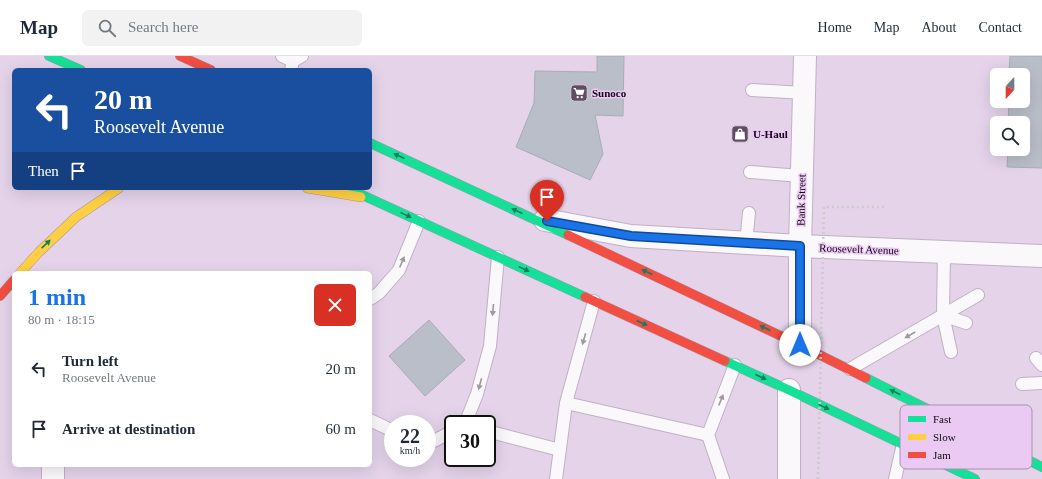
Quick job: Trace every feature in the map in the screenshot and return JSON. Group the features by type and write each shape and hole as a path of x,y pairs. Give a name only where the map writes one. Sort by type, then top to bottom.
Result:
{"highway":[{"path":"49,56 76,68"},
{"path":"180,56 206,68"},
{"path":"372,144 533,218 800,345 921,405"},
{"path":"22,271 39,252 76,217 117,190"},
{"path":"318,190 370,199"},
{"path":"351,190 735,365 900,443"},
{"path":"0,296 12,282"},
{"path":"1032,462 1042,467"},
{"path":"954,469 975,479"}],"street":[{"name":"Bank Street","path":"800,345 800,246 805,56"},
{"name":"Roosevelt Avenue","path":"533,218 631,236 800,246 1042,256"},
{"path":"789,390 789,479"},
{"path":"53,467 53,479"}],"lane":[{"path":"282,56 295,62"},
{"path":"752,90 804,93"},
{"path":"750,172 802,176"},
{"path":"746,243 749,213"},
{"path":"372,298 380,293 399,270 419,221"},
{"path":"944,252 943,315 951,352"},
{"path":"469,415 477,394 490,346 498,257"},
{"path":"850,369 978,295"},
{"path":"556,479 566,403 594,301"},
{"path":"943,315 966,323"},
{"path":"723,479 708,435 735,365"},
{"path":"1022,384 1042,383"},
{"path":"566,403 708,435"},
{"path":"372,421 384,427"},
{"path":"496,433 560,450"},
{"path":"895,479 900,457"}],"path":[{"path":"818,479 824,207 887,207"}],"building":[{"path":"597,56 624,56 623,116 595,115 603,154 590,180 516,147 534,103 535,71 597,72"},
{"path":"1010,56 1042,56 1042,168 1007,167 1008,156 1030,156 1030,116 1008,116 1009,108 1030,108 1030,68 1009,68"},
{"path":"429,320 465,360 425,396 389,356"}],"traffic: fast":[{"path":"49,56 76,68"},
{"path":"372,144 568,235"},
{"path":"351,190 585,297"},
{"path":"725,361 900,443"},
{"path":"866,378 919,405"},
{"path":"1032,462 1042,467"},
{"path":"954,469 975,479"}],"traffic: slow":[{"path":"22,271 39,252 76,217 116,190"},
{"path":"319,190 361,197"}],"traffic: jam":[{"path":"180,56 207,68"},
{"path":"568,235 866,378"},
{"path":"0,296 12,282"},
{"path":"585,297 725,361"}],"place":[{"name":"Sunoco","path":"579,93"},
{"name":"U-Haul","path":"740,134"}],"route":[{"path":"547,221 631,236 800,246 800,345"}]}
